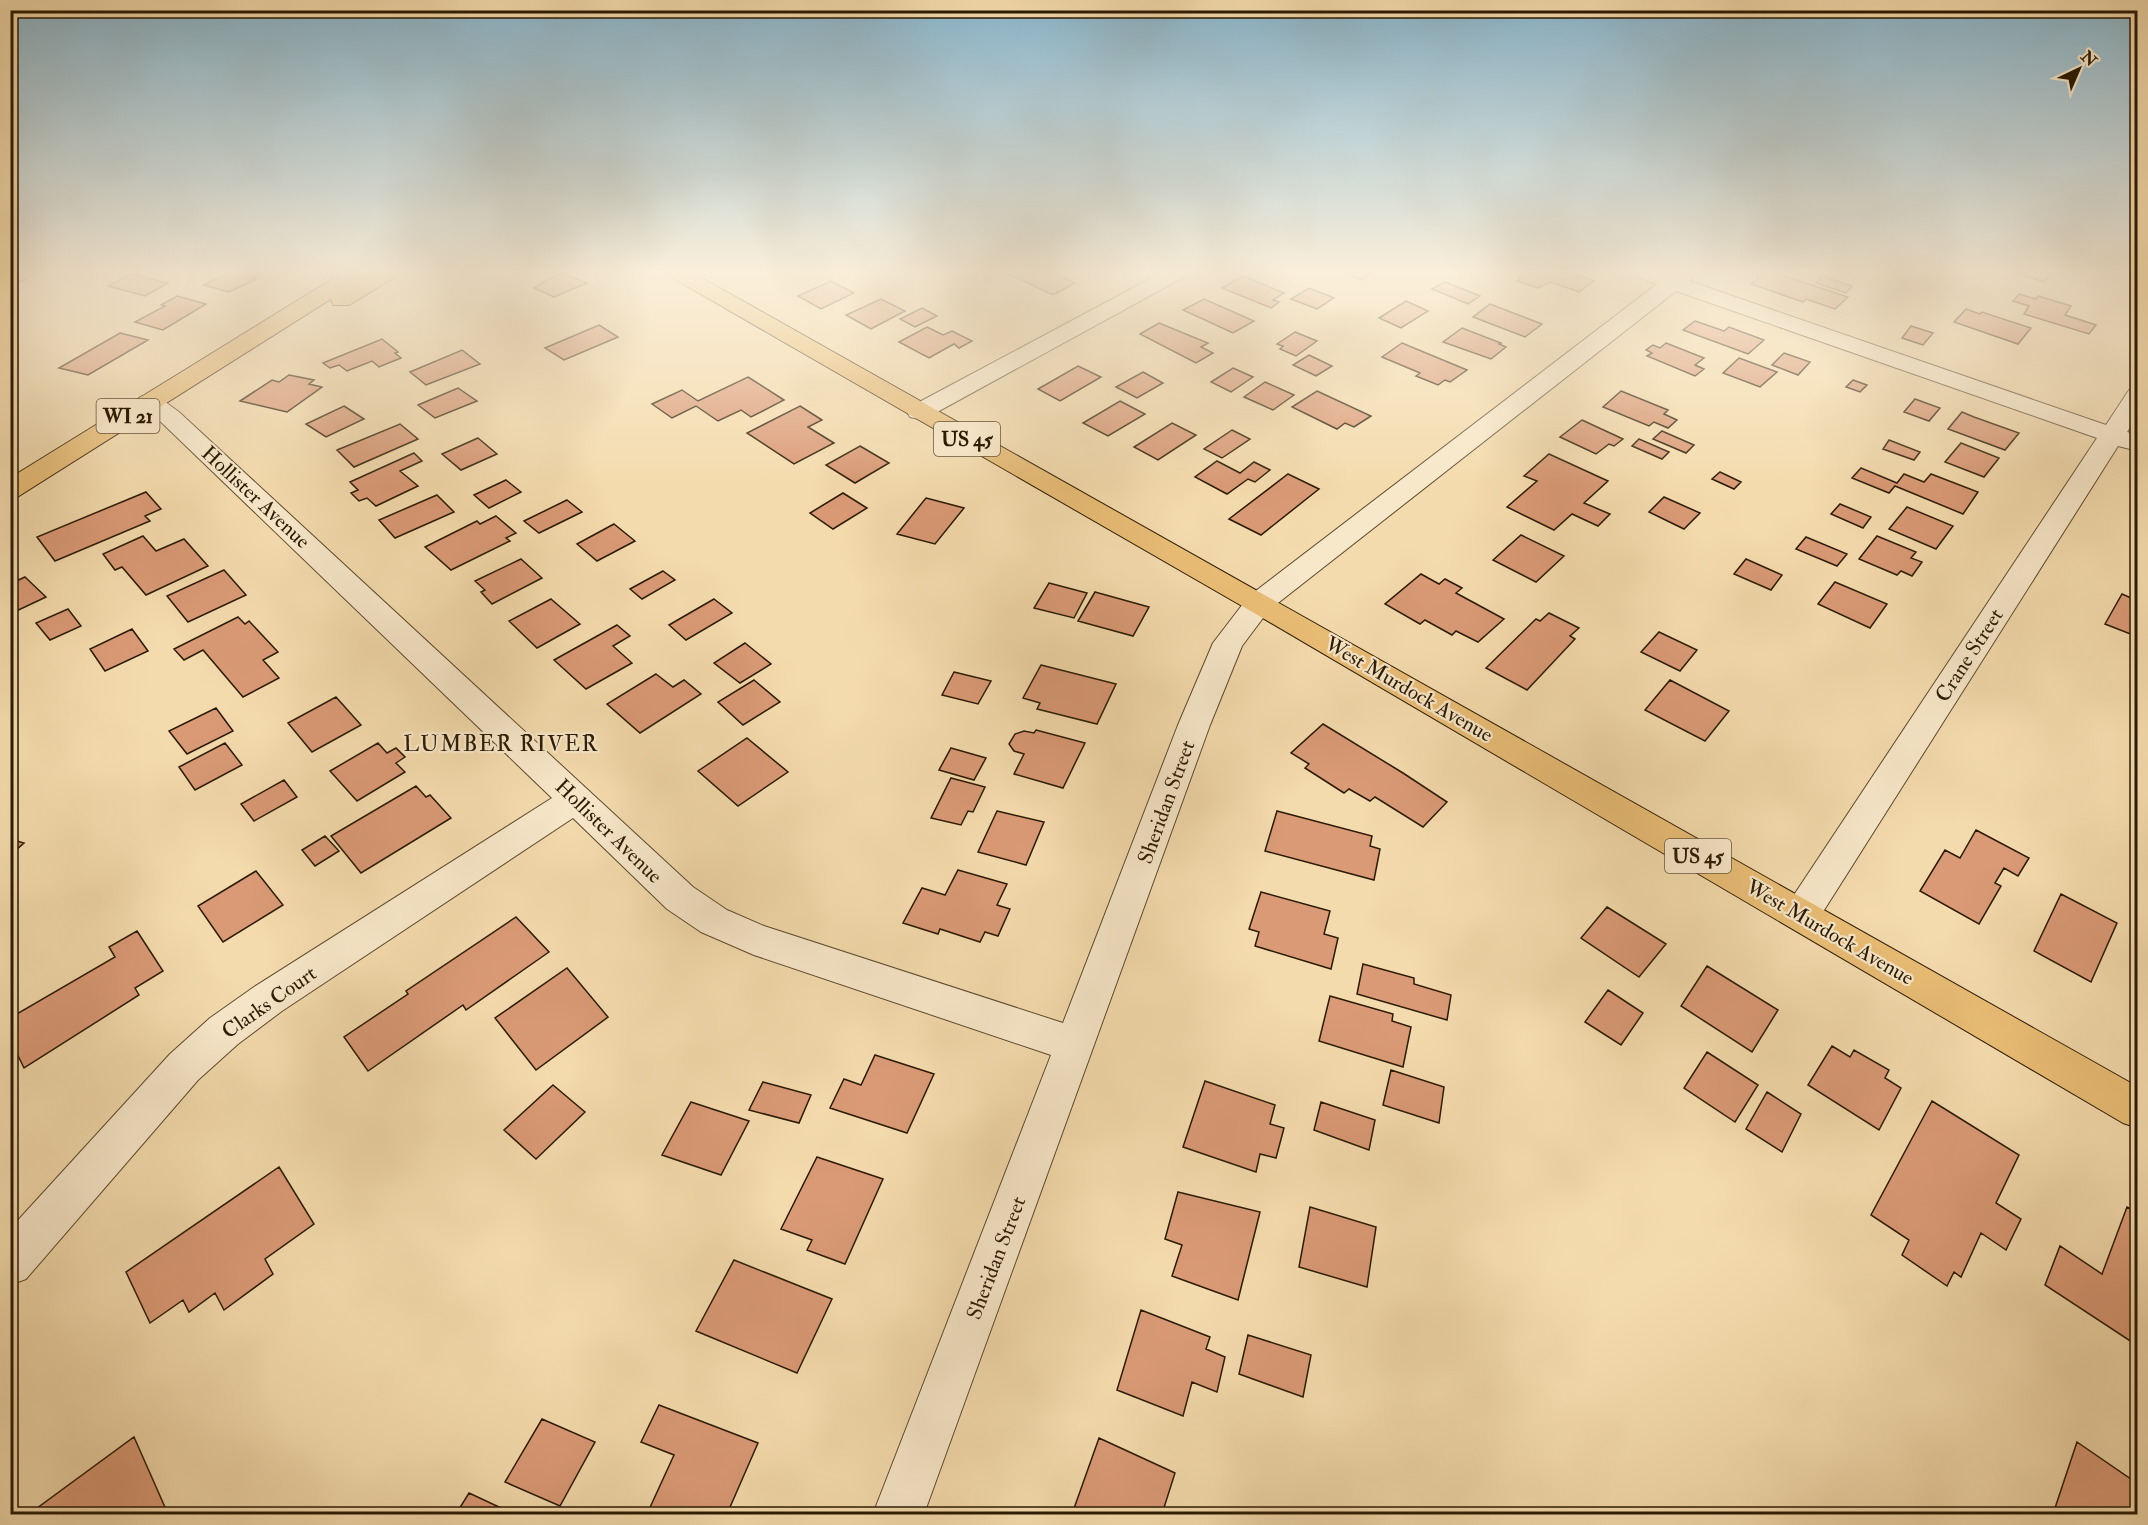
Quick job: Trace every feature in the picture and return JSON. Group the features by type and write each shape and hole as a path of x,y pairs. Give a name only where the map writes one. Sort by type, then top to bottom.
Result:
{"main road":[{"name":"WI 21","path":"10,490 240,344"},
{"name":"West Murdock Avenue","path":"801,344 1258,603 2138,1109"}],"street":[{"path":"919,412 1045,344"},
{"name":"Sheridan Street","path":"899,1515 1194,725 1228,644 1258,603 1583,344"},
{"path":"1859,344 2124,439"},
{"name":"Crane Street","path":"1801,915 2124,439 2138,395"},
{"name":"Hollister Avenue","path":"149,402 170,417 680,898 714,921 754,939 1075,1045"},
{"name":"Clarks Court","path":"10,1263 184,1067 225,1031 268,999 576,799"}],"building":[{"path":"101,344 141,344 88,375 59,368"},
{"path":"369,344 388,344 398,352 395,353 401,358 379,367 372,361 347,371 339,365 330,368 323,363"},
{"path":"554,344 601,344 564,360 545,348"},
{"path":"903,344 954,344 929,358"},
{"path":"954,344 966,344 959,348"},
{"path":"1160,344 1206,344 1201,347 1213,353 1196,363"},
{"path":"1278,344 1313,344 1296,356 1280,349 1283,346"},
{"path":"1400,344 1405,344 1467,370 1450,382 1445,380 1438,385 1416,376 1420,373 1382,357"},
{"path":"1449,344 1499,344 1506,347 1491,359"},
{"path":"1669,344 1704,358 1695,365 1704,369 1695,376 1647,356 1652,353 1646,350 1653,345 1660,348"},
{"path":"1721,344 1759,344 1748,354"},
{"path":"462,350 480,364 426,385 410,372"},
{"path":"1784,353 1810,362 1798,375 1772,365"},
{"path":"1309,355 1332,366 1316,376 1293,365"},
{"path":"1739,358 1777,372 1760,387 1723,373"},
{"path":"1078,366 1101,377 1060,401 1038,389"},
{"path":"1233,368 1253,377 1231,392 1211,382"},
{"path":"1143,372 1163,383 1137,398 1116,387"},
{"path":"289,375 314,380 309,384 322,387 287,412 240,401 272,380 279,382"},
{"path":"748,377 784,400 751,417 741,410 718,421 696,406 672,418 652,404 682,390 698,401"},
{"path":"1853,380 1867,385 1860,392 1846,387"},
{"path":"1265,382 1294,395 1273,410 1244,397"},
{"path":"458,388 477,401 435,418 418,405"},
{"path":"1317,391 1371,416 1354,427 1345,423 1337,429 1292,407"},
{"path":"1621,391 1668,410 1664,414 1677,420 1668,428 1654,422 1649,426 1603,407"},
{"path":"1915,399 1940,408 1929,421 1904,412"},
{"path":"1120,401 1145,414 1108,436 1083,423"},
{"path":"344,406 364,419 326,437 306,424"},
{"path":"800,406 822,420 808,427 834,443 794,464 747,433"},
{"path":"1962,412 2019,433 2005,450 1948,429"},
{"path":"1582,420 1623,439 1614,446 1609,444 1596,454 1560,437"},
{"path":"1172,423 1196,435 1158,460 1134,447"},
{"path":"400,424 418,439 354,467 337,450"},
{"path":"1232,430 1250,439 1222,458 1204,449"},
{"path":"1662,431 1694,445 1686,453 1653,439"},
{"path":"478,438 497,454 461,470 442,454"},
{"path":"1639,439 1669,452 1662,459 1632,446"},
{"path":"1889,440 1920,452 1914,460 1883,449"},
{"path":"1961,443 1999,458 1984,477 1945,462"},
{"path":"860,446 889,463 855,483 826,465"},
{"path":"414,453 422,461 400,471 418,486 376,506 367,498 359,501 351,493 358,490 350,482"},
{"path":"1549,454 1608,481 1584,503 1610,514 1598,526 1572,514 1554,530 1507,507 1537,481 1524,476"},
{"path":"1217,461 1240,473 1254,462 1270,470 1255,482 1248,479 1227,494 1195,477"},
{"path":"1861,468 1897,483 1904,474 1924,482 1931,474 1978,492 1963,514 1895,486 1889,493 1852,478"},
{"path":"1720,472 1741,482 1734,489 1712,479"},
{"path":"1288,474 1319,489 1261,535 1229,519"},
{"path":"506,480 521,492 489,508 474,495"},
{"path":"146,492 161,509 145,516 150,521 55,561 37,537"},
{"path":"843,493 867,508 833,529 810,513"},
{"path":"437,495 454,512 395,538 379,520"},
{"path":"1664,497 1700,513 1684,529 1649,512"},
{"path":"926,498 964,508 935,544 897,534"},
{"path":"567,500 582,512 539,533 524,521"},
{"path":"1840,504 1871,517 1863,528 1831,514"},
{"path":"1907,507 1953,526 1936,549 1889,529"},
{"path":"496,516 516,533 506,538 510,541 451,570 425,547 477,521 480,524"},
{"path":"614,524 635,541 597,561 577,544"},
{"path":"1521,535 1564,556 1536,582 1493,560"},
{"path":"143,536 156,551 184,539 208,566 146,595 122,567 115,570 103,554"},
{"path":"1877,536 1916,552 1911,558 1922,562 1912,576 1901,571 1897,575 1859,559"},
{"path":"1806,537 1847,554 1837,566 1796,549"},
{"path":"521,559 542,578 492,604 481,592 485,590 475,581"},
{"path":"1746,559 1782,575 1771,590 1734,574"},
{"path":"224,570 246,595 188,622 167,596"},
{"path":"663,571 675,580 642,599 630,589"},
{"path":"1421,574 1439,584 1445,579 1462,588 1456,593 1504,619 1478,642 1456,631 1452,635 1425,620 1420,624 1385,604"},
{"path":"25,577 46,597 10,614 10,584"},
{"path":"1835,582 1887,604 1870,628 1818,604"},
{"path":"1049,583 1087,593 1074,618 1034,608"},
{"path":"1095,592 1149,607 1133,636 1078,621"},
{"path":"2122,594 2138,601 2138,637 2105,624"},
{"path":"551,599 580,624 537,648 509,621"},
{"path":"714,599 732,613 686,640 669,625"},
{"path":"68,609 81,626 50,640 36,623"},
{"path":"1549,613 1579,628 1570,636 1575,639 1527,690 1486,668 1536,619 1540,621"},
{"path":"238,617 245,624 249,621 278,652 263,660 279,678 243,697 203,650 184,660 174,649"},
{"path":"617,625 630,636 613,646 632,663 586,689 554,660"},
{"path":"132,629 148,651 105,671 90,649"},
{"path":"1659,632 1697,650 1680,671 1641,652"},
{"path":"745,643 771,664 740,683 714,663"},
{"path":"1041,665 1116,684 1097,724 1037,709 1040,703 1023,698"},
{"path":"954,672 991,681 978,704 942,695"},
{"path":"656,674 673,687 684,680 701,694 640,733 607,704"},
{"path":"754,680 780,702 743,725 718,702"},
{"path":"1670,680 1729,711 1705,741 1645,710"},
{"path":"336,697 361,725 312,752 288,723"},
{"path":"216,708 233,731 187,754 169,731"},
{"path":"1323,724 1447,802 1423,827 1375,797 1370,801 1349,789 1344,793 1305,768 1309,764 1291,753"},
{"path":"1036,730 1085,743 1063,788 1014,774 1024,754 1014,751 1009,744 1015,734 1024,731 1034,733"},
{"path":"747,738 788,772 738,806 698,771"},
{"path":"225,743 242,765 195,790 179,767"},
{"path":"378,743 387,753 396,748 405,757 396,763 405,772 357,801 330,771"},
{"path":"951,748 986,758 974,780 939,770"},
{"path":"951,778 985,787 973,812 968,811 961,825 931,818"},
{"path":"284,780 297,797 254,821 241,804"},
{"path":"416,786 426,797 430,795 451,818 361,873 331,836"},
{"path":"997,811 1044,822 1026,865 978,852"},
{"path":"1277,811 1372,836 1370,846 1380,849 1374,880 1265,851"},
{"path":"1976,830 2029,858 2018,876 2004,868 1995,883 2001,886 1979,924 1920,891 1945,850 1960,858"},
{"path":"325,836 339,851 315,866 302,850"},
{"path":"10,839 24,843 10,855"},
{"path":"958,870 1007,884 997,905 1010,909 998,936 985,932 980,942 940,929 938,934 903,923 922,888 945,895"},
{"path":"256,871 283,905 223,942 198,906"},
{"path":"1261,892 1330,911 1324,934 1338,938 1331,969 1255,946 1259,932 1249,929"},
{"path":"2061,894 2117,923 2091,982 2034,951"},
{"path":"1607,907 1666,944 1639,977 1581,938"},
{"path":"516,917 549,952 466,1010 463,1005 368,1071 344,1037 408,994 406,991"},
{"path":"137,931 163,971 135,988 139,995 24,1068 10,1039 10,1018 115,957 109,947"},
{"path":"1363,964 1414,978 1414,984 1451,995 1447,1020 1357,994"},
{"path":"1707,966 1778,1010 1752,1052 1681,1006"},
{"path":"567,968 608,1017 536,1070 495,1018"},
{"path":"1608,990 1643,1013 1621,1045 1585,1022"},
{"path":"1330,996 1393,1014 1392,1021 1411,1027 1403,1067 1319,1041"},
{"path":"1832,1046 1850,1057 1854,1050 1889,1070 1885,1078 1901,1088 1879,1130 1808,1085"},
{"path":"1707,1052 1758,1085 1735,1122 1684,1088"},
{"path":"875,1055 934,1074 907,1133 830,1108 844,1079 861,1085"},
{"path":"1391,1070 1444,1087 1439,1123 1383,1105"},
{"path":"1205,1081 1275,1105 1270,1124 1284,1128 1276,1158 1260,1154 1256,1172 1183,1147"},
{"path":"763,1082 811,1095 799,1123 749,1110"},
{"path":"553,1085 585,1112 536,1159 504,1130"},
{"path":"1767,1092 1801,1114 1782,1152 1746,1129"},
{"path":"1932,1101 2019,1155 1996,1203 2021,1219 2006,1250 1981,1233 1961,1277 1954,1272 1947,1286 1902,1255 1909,1240 1871,1215"},
{"path":"691,1102 749,1121 721,1175 662,1155"},
{"path":"1321,1102 1375,1120 1369,1150 1314,1130"},
{"path":"817,1157 883,1179 845,1264 807,1250 812,1240 781,1229"},
{"path":"279,1167 314,1224 265,1259 273,1274 224,1310 215,1293 189,1312 183,1300 150,1323 126,1272"},
{"path":"1178,1192 1260,1212 1238,1300 1172,1276 1182,1245 1165,1239"},
{"path":"1310,1207 1376,1227 1367,1287 1299,1267"},
{"path":"2127,1207 2138,1213 2138,1346 2045,1285 2060,1246 2102,1274"},
{"path":"734,1260 832,1299 797,1373 696,1331"},
{"path":"1141,1310 1210,1337 1206,1349 1225,1357 1217,1392 1192,1382 1183,1416 1117,1390"},
{"path":"1248,1335 1311,1355 1303,1397 1239,1374"},
{"path":"659,1405 758,1443 727,1514 647,1514 674,1455 641,1442"},
{"path":"542,1419 595,1442 560,1506 505,1482"},
{"path":"134,1437 168,1514 29,1514"},
{"path":"1099,1438 1175,1473 1162,1514 1072,1514"},
{"path":"2077,1442 2138,1484 2138,1514 2053,1514"},
{"path":"469,1493 514,1514 456,1514"}],"district":[{"name":"LUMBER RIVER","path":"501,743"}]}
